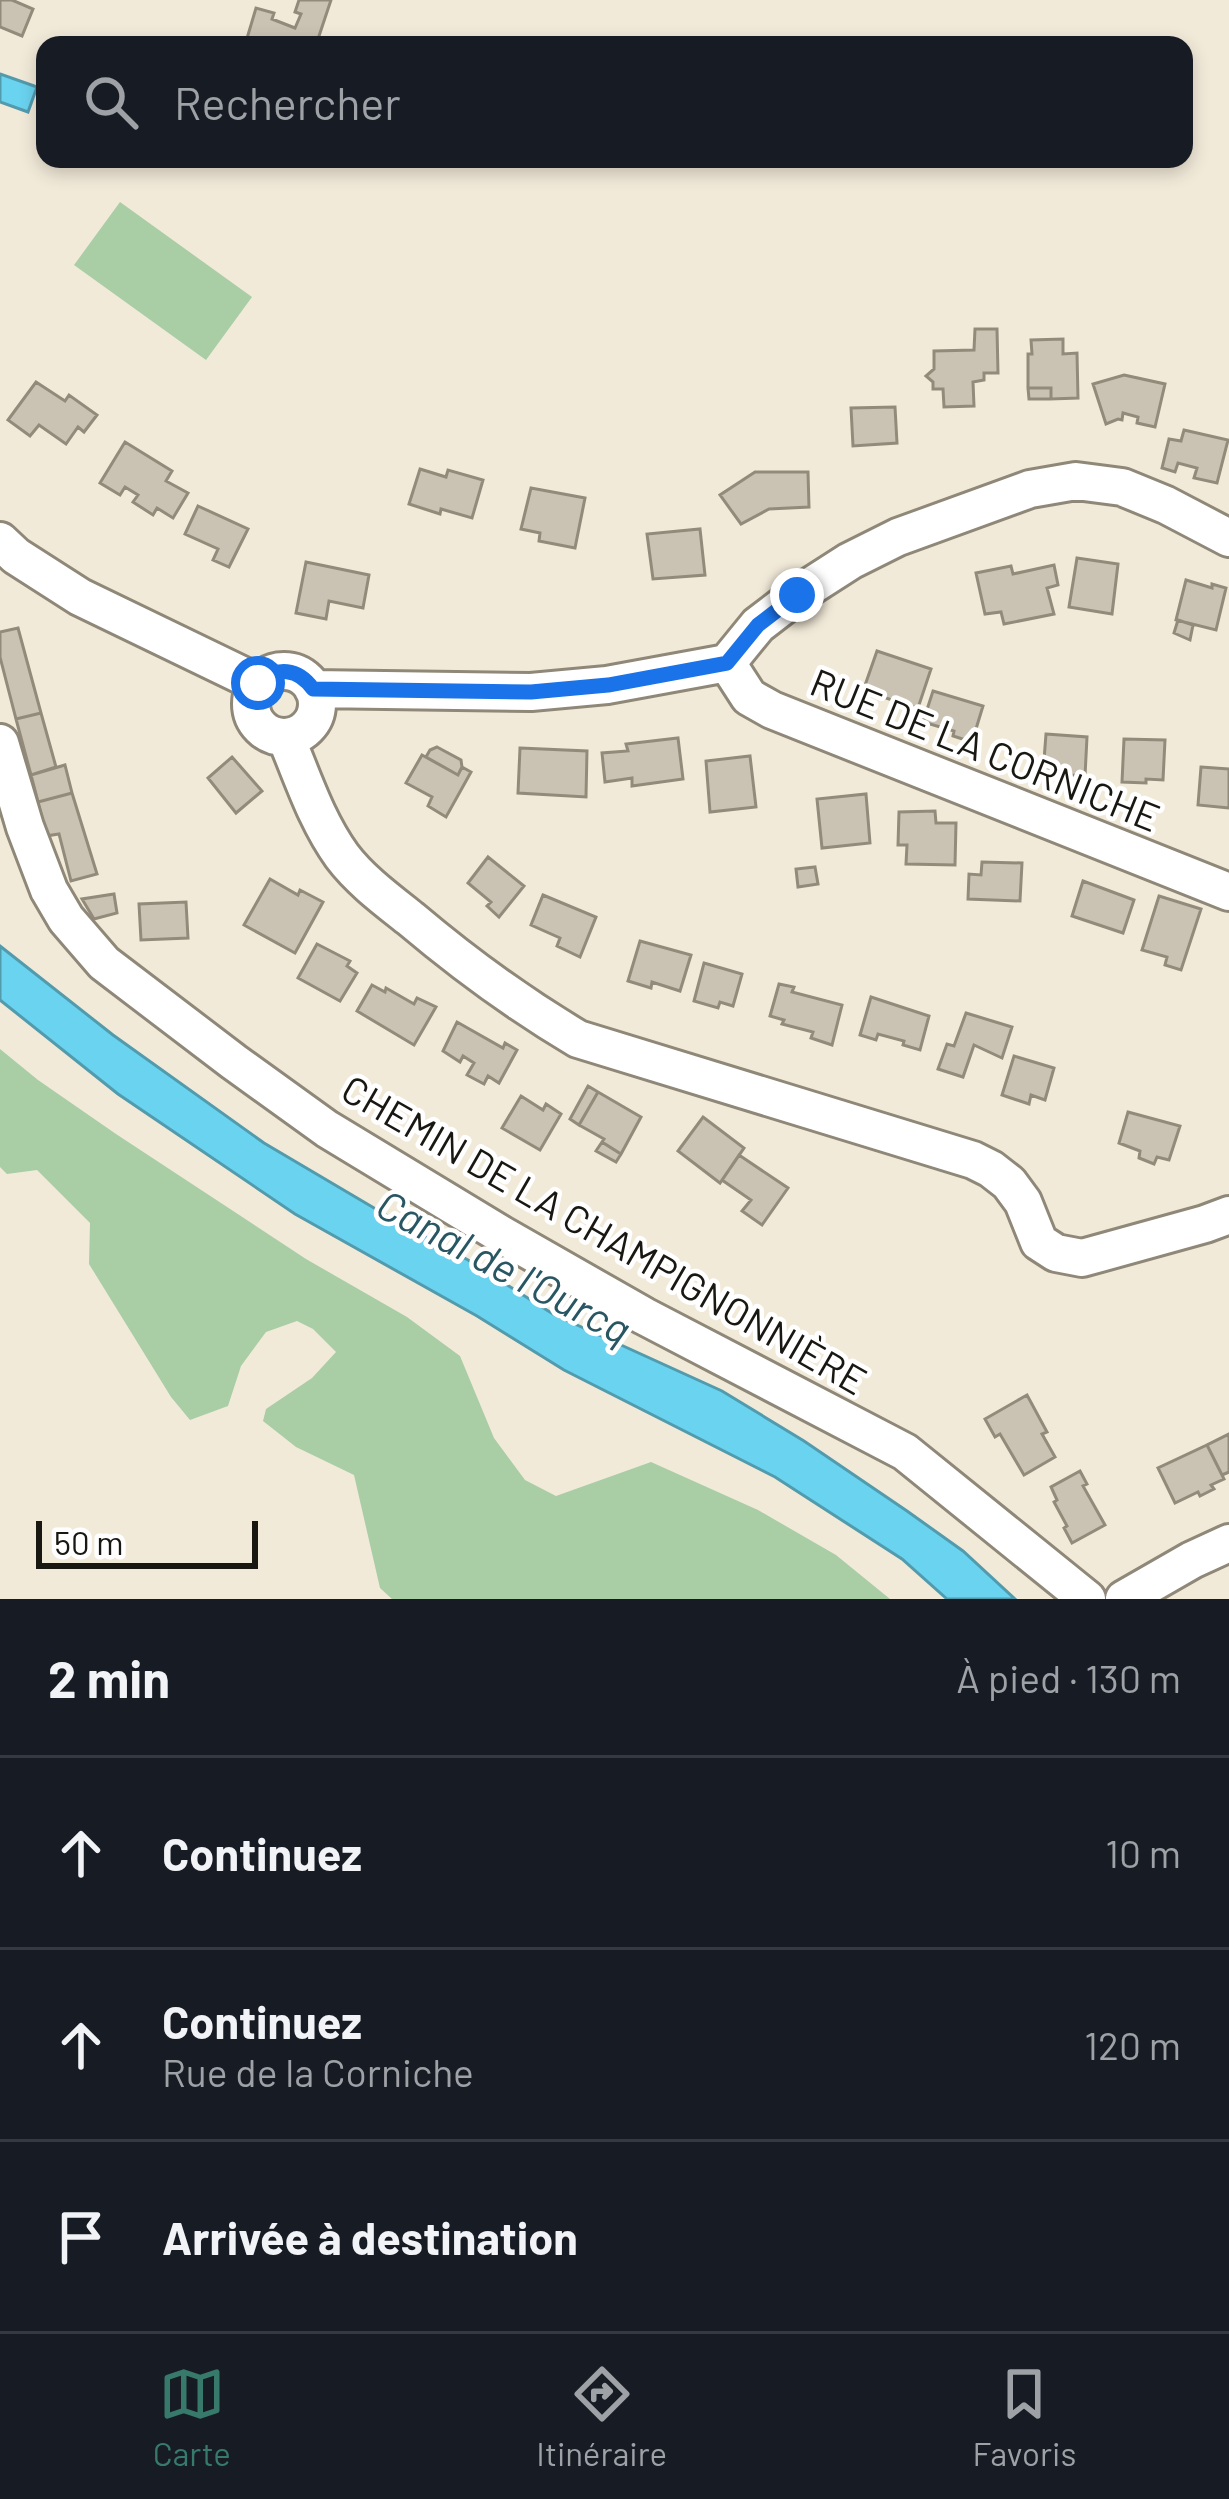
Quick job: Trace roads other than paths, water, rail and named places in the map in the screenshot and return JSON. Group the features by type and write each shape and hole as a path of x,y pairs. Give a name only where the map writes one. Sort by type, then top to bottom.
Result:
{"street":[{"path":"313,689 531,692 608,685 727,663 758,625 850,561 898,537 1030,489 1076,481 1122,487 1229,538"},
{"path":"0,541 80,597 258,683"},
{"name":"RUE DE LA CORNICHE","path":"727,663 749,697 772,710 1229,892"},
{"path":"283,670 299,675 313,689 317,707 305,730 286,738 268,735 252,715 252,693 263,678 283,670"},
{"path":"286,738 320,819 344,858 430,935 539,1016 578,1039 991,1168 1023,1202 1039,1242 1056,1253 1082,1258 1229,1215"},
{"name":"CHEMIN DE LA CHAMPIGNONNIÈRE","path":"0,743 49,890 66,920 104,962 233,1062 346,1141 644,1316 905,1452 1087,1599"},
{"path":"1124,1599 1229,1544"}],"water":[{"path":"0,74 36,87 28,112 0,102"},
{"path":"0,946 113,1035 264,1143 553,1314 722,1391 907,1511 963,1551 1015,1599 947,1599 902,1559 775,1477 564,1370 295,1214 118,1094 0,1000"}],"water label":[{"name":"Canal de l'Ourcq","path":"504,1267"}]}
